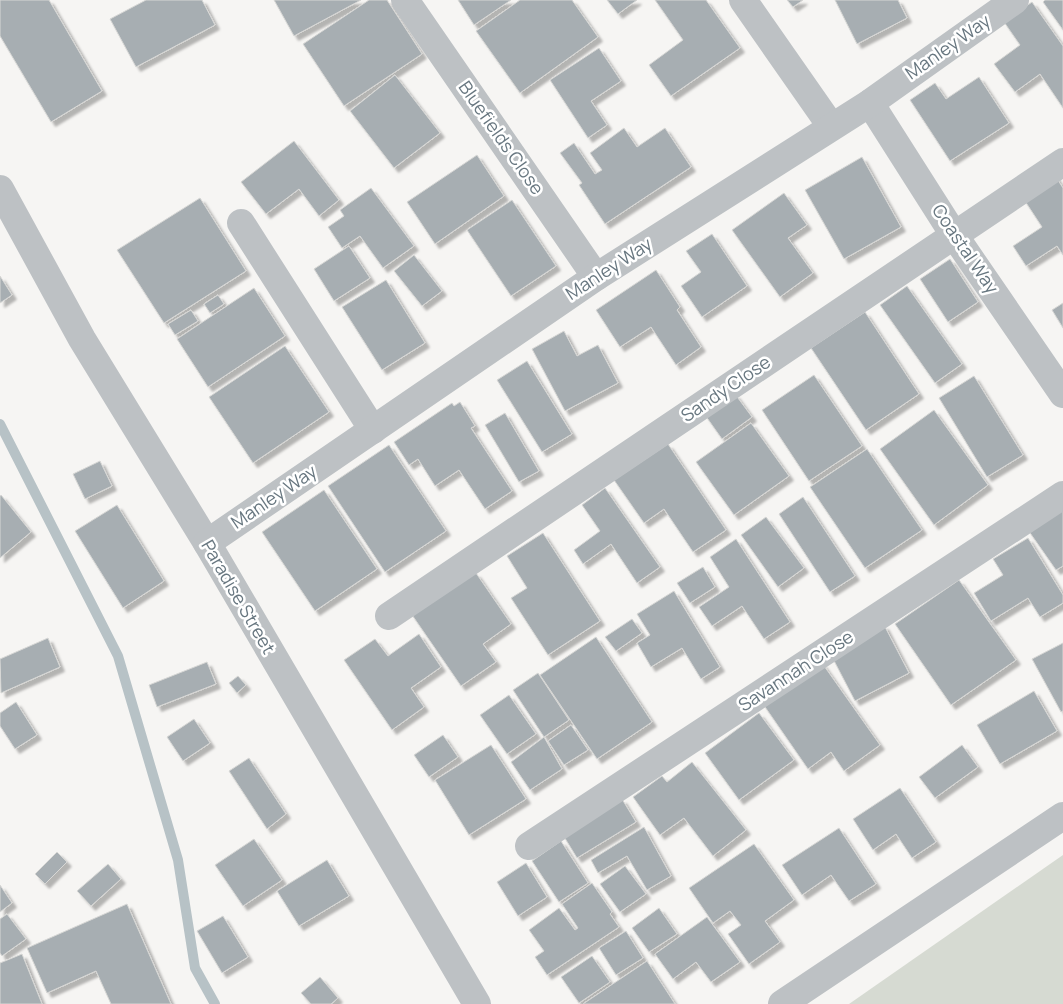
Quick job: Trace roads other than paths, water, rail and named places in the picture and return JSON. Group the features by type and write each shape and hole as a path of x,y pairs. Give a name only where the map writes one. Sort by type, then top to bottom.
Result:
{"street":[{"name":"Bluefields Close","path":"405,0 596,276"},
{"path":"743,0 831,126"},
{"name":"Manley Way","path":"207,543 596,276 870,103 1015,0"},
{"name":"Coastal Way","path":"870,103 954,235 1063,394"},
{"name":"Sandy Close","path":"388,616 1063,162"},
{"name":"Paradise Street","path":"0,189 82,339 207,543 477,1004"},
{"path":"241,223 373,430"},
{"name":"Savannah Close","path":"529,846 1063,495"},
{"path":"782,1004 1063,816"}],"waterway":[{"path":"0,424 118,656 178,860 195,968 215,1004"}]}
